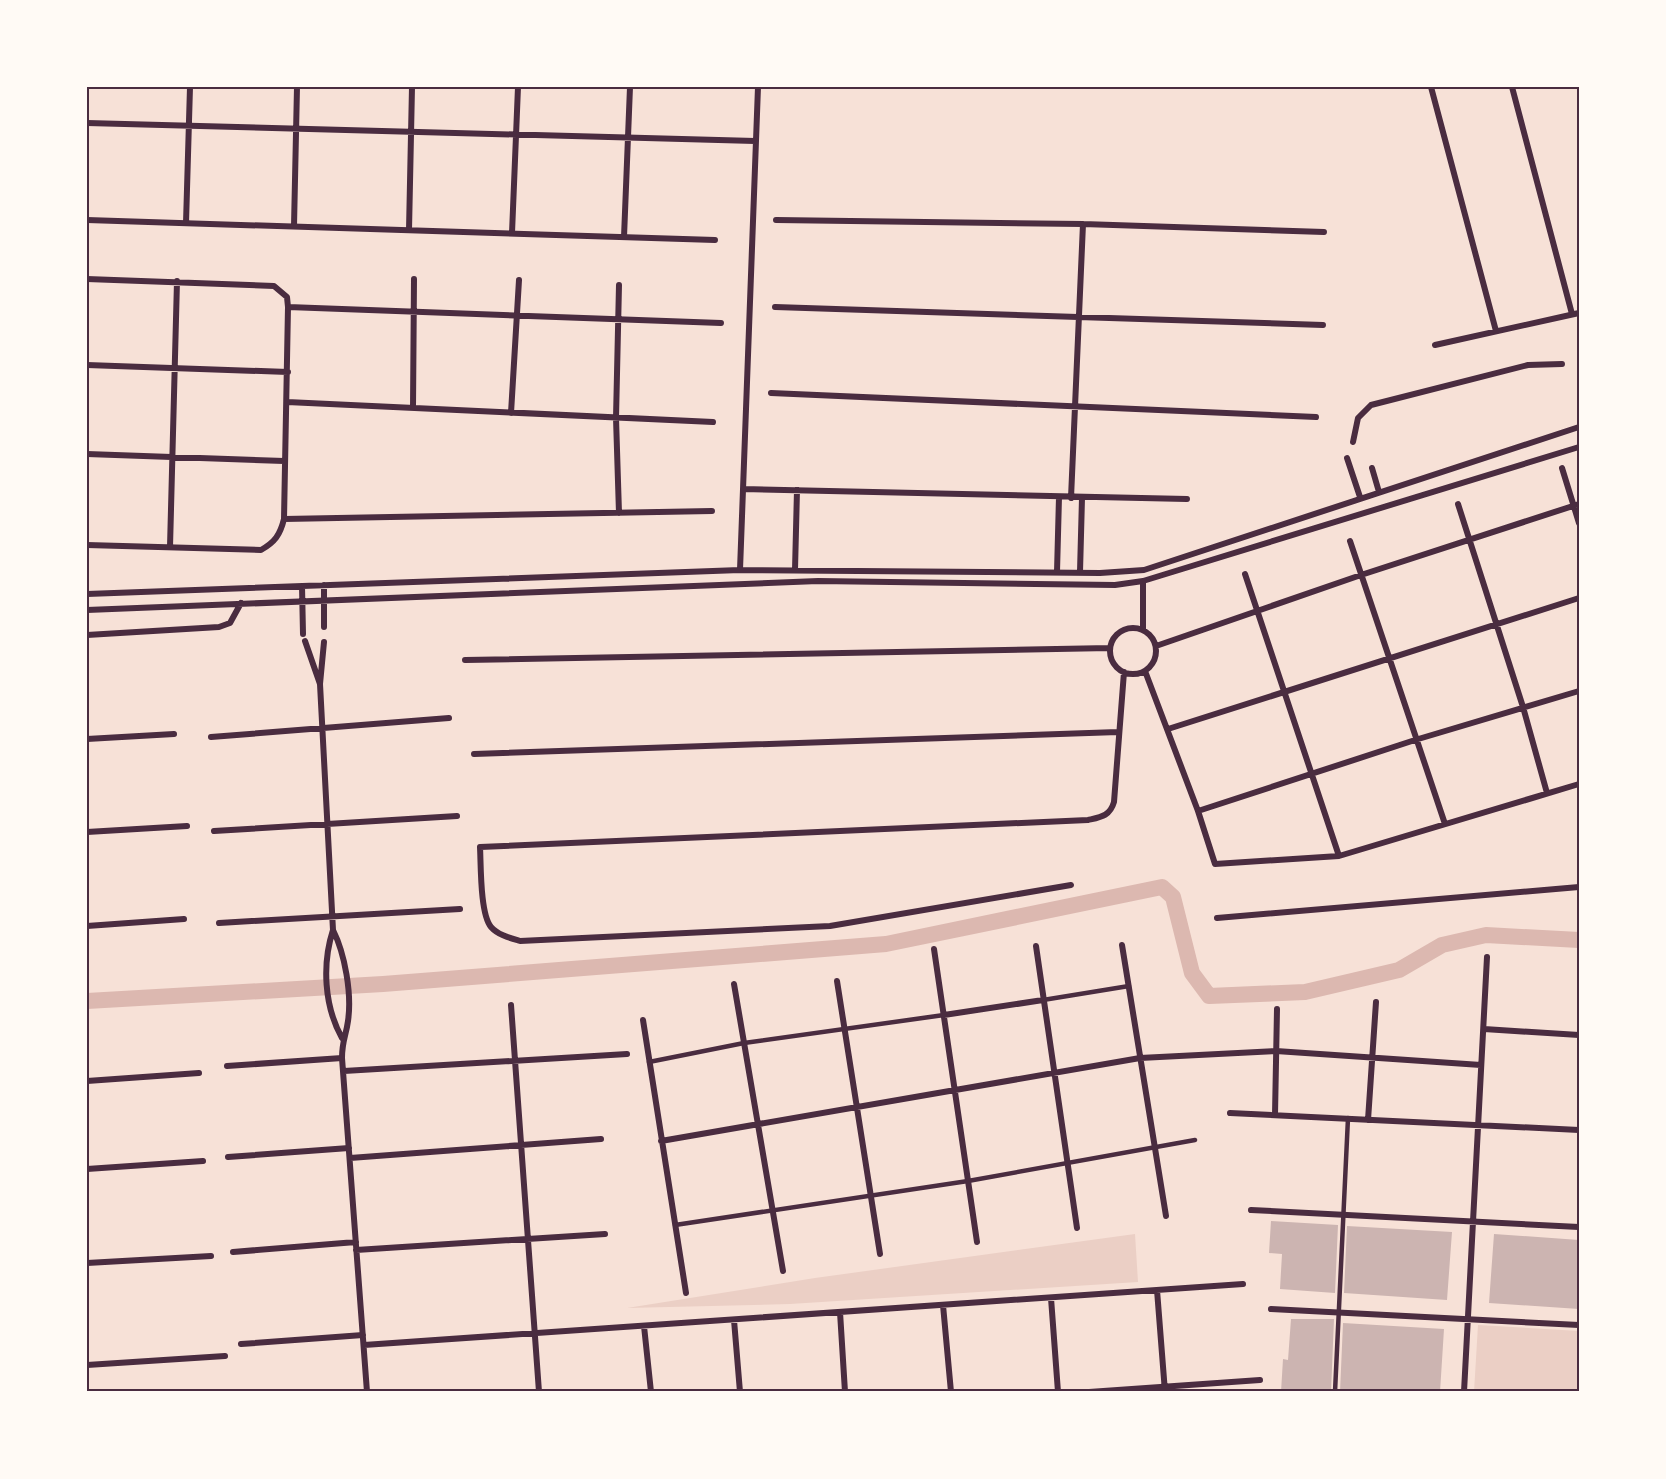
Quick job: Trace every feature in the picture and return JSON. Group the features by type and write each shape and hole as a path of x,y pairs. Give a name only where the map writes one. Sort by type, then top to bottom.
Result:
{"street":[{"path":"186,223 190,87"},
{"path":"294,226 297,87"},
{"path":"409,230 412,87"},
{"path":"512,233 518,87"},
{"path":"624,237 630,87"},
{"path":"740,570 758,87"},
{"path":"1431,87 1496,331"},
{"path":"1435,345 1576,313 1512,87"},
{"path":"87,123 755,141"},
{"path":"87,220 715,240"},
{"path":"776,220 1083,224 1324,232"},
{"path":"1071,498 1083,224"},
{"path":"87,279 274,286 287,297 288,307 284,519 277,538 261,550 87,545"},
{"path":"413,408 414,279"},
{"path":"511,413 519,280"},
{"path":"170,548 177,281"},
{"path":"619,285 616,418 619,513"},
{"path":"288,307 721,323"},
{"path":"775,307 1323,325"},
{"path":"1353,442 1358,418 1371,405 1528,365 1562,364"},
{"path":"87,365 288,372"},
{"path":"771,393 1316,417"},
{"path":"287,402 713,422"},
{"path":"87,594 740,570 1080,572 1144,570 1360,497 1579,427"},
{"path":"87,610 818,581 1115,585 1143,581 1579,447"},
{"path":"87,454 284,461"},
{"path":"1347,458 1360,497"},
{"path":"1372,468 1379,492"},
{"path":"1562,468 1576,505 1579,523"},
{"path":"743,489 1187,499"},
{"path":"795,570 797,490"},
{"path":"1057,572 1059,497"},
{"path":"1080,572 1082,498"},
{"path":"1458,504 1498,625 1548,793"},
{"path":"1156,646 1259,609 1576,505"},
{"path":"284,519 712,511"},
{"path":"1350,541 1445,825"},
{"path":"1245,574 1314,773 1339,856"},
{"path":"1143,581 1143,630"},
{"path":"324,585 324,627"},
{"path":"302,586 304,637 320,684"},
{"path":"1168,729 1579,598"},
{"path":"87,635 219,627 230,623 241,603"},
{"path":"1128,628 1143,630 1156,646 1154,661 1145,671 1138,674 1124,672 1113,662 1110,648 1116,635 1122,631 1128,628"},
{"path":"324,642 320,684 333,916 333,930 327,948 326,963 329,1008 333,1023 342,1038"},
{"path":"465,660 1110,648"},
{"path":"1145,671 1198,811 1215,864 1339,856 1579,784"},
{"path":"1071,885 830,926 520,941 501,934 489,926 484,903 480,847 1088,820 1104,817 1112,810 1124,672"},
{"path":"1198,811 1415,740 1579,691"},
{"path":"211,737 324,726 449,718"},
{"path":"474,754 1118,732"},
{"path":"87,739 174,734"},
{"path":"214,831 456,816"},
{"path":"87,832 186,826"},
{"path":"1217,918 1579,887"},
{"path":"219,923 460,909"},
{"path":"87,926 184,919"},
{"path":"333,930 341,946 345,963 348,1022 342,1038 342,1058 367,1392"},
{"path":"1122,945 1166,1216"},
{"path":"1036,946 1077,1228"},
{"path":"934,949 977,1242"},
{"path":"1464,1392 1487,957"},
{"path":"837,981 880,1254"},
{"path":"734,984 783,1271"},
{"path":"944,1015 1043,1000"},
{"path":"1368,1120 1376,1002"},
{"path":"512,1005 539,1392"},
{"path":"1275,1115 1277,1009"},
{"path":"643,1020 686,1293"},
{"path":"1484,1029 1579,1035"},
{"path":"661,1141 1140,1058 1276,1051 1481,1065"},
{"path":"344,1071 627,1054"},
{"path":"227,1066 342,1058"},
{"path":"87,1081 199,1073"},
{"path":"1230,1113 1579,1130"},
{"path":"350,1158 601,1140"},
{"path":"228,1157 349,1148"},
{"path":"87,1169 203,1161"},
{"path":"1251,1210 1579,1227"},
{"path":"356,1250 605,1234"},
{"path":"233,1252 356,1242"},
{"path":"87,1263 211,1256"},
{"path":"364,1345 1243,1284"},
{"path":"1157,1290 1164,1389"},
{"path":"1051,1298 1058,1392"},
{"path":"943,1305 951,1392"},
{"path":"1271,1309 1579,1325"},
{"path":"840,1312 845,1392"},
{"path":"734,1320 740,1392"},
{"path":"644,1326 651,1392"},
{"path":"241,1344 363,1335"},
{"path":"87,1365 225,1356"},
{"path":"1089,1392 1164,1389 1260,1380"}],"lane":[{"path":"1043,1000 1129,986"},
{"path":"649,1062 744,1043 944,1015"},
{"path":"1335,1392 1348,1118"},
{"path":"675,1225 968,1181 1195,1140"}],"shaded area":[{"path":"1135,1234 1138,1282 790,1304 627,1308 815,1278"},
{"path":"1478,1325 1579,1331 1579,1392 1474,1392"}],"building":[{"path":"1271,1221 1338,1225 1335,1293 1280,1289 1282,1254 1269,1253"},
{"path":"1347,1226 1452,1232 1447,1300 1344,1293"},
{"path":"1494,1234 1579,1240 1579,1309 1489,1303"},
{"path":"1291,1319 1334,1319 1331,1392 1281,1392 1283,1359 1288,1360"},
{"path":"1343,1323 1444,1329 1440,1392 1340,1392"}],"waterway":[{"path":"87,1001 383,984 886,944 1162,887 1173,897 1192,973 1209,996 1305,992 1399,970 1442,945 1486,935 1579,940"}]}
